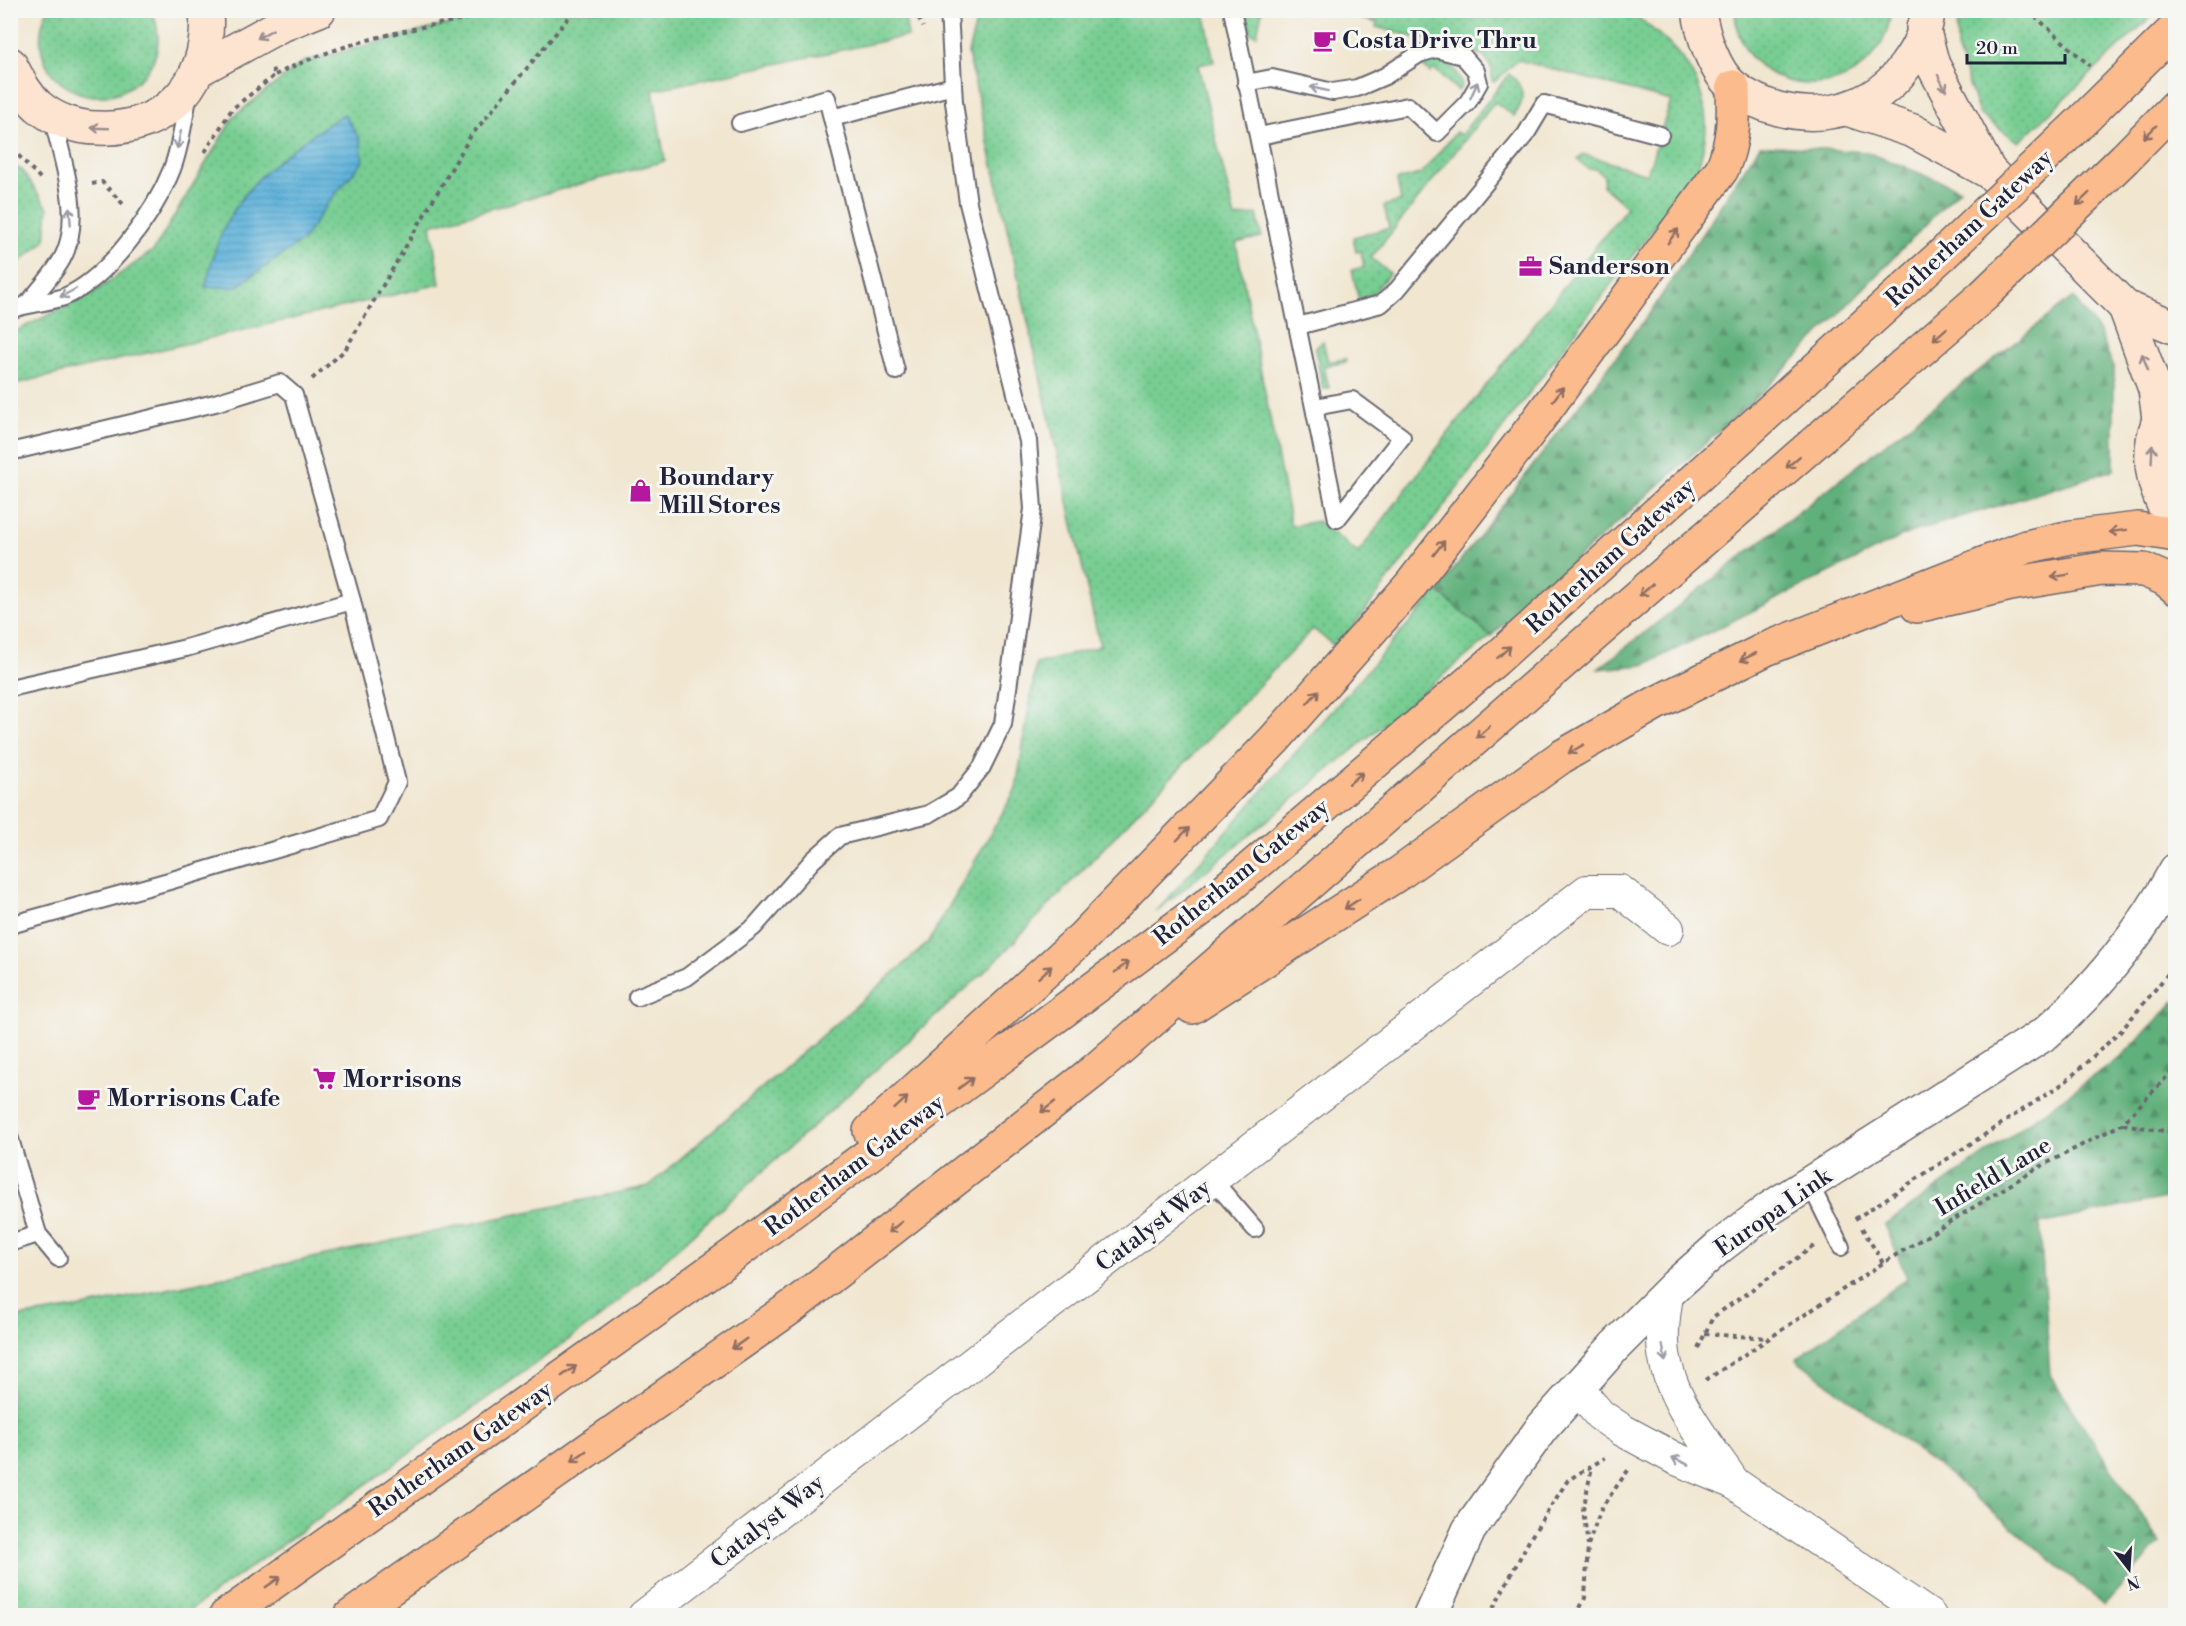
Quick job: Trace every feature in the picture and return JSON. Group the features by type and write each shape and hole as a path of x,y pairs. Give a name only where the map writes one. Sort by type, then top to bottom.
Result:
{"highway":[{"name":"Rotherham Gateway","path":"226,1616 733,1255 1212,901 1495,660 1943,254 2175,28"},
{"path":"733,1255 1083,937 1274,740 1410,586 1533,427 1722,169 1731,148 1734,125 1733,87"},
{"name":"Rotherham Gateway","path":"351,1616 793,1306 1094,1071 1984,295 2175,106"},
{"path":"1094,1071 1401,872 1561,757 1656,703 1766,649 2026,548 2072,537 2138,529 2175,535"},
{"path":"1802,634 2011,584 2102,569 2144,570 2165,579 2175,588"}],"main road":[{"path":"195,77 206,44 206,10"},
{"path":"10,64 33,108 81,128 122,129 148,121 173,104 195,77 279,26 319,10"},
{"path":"1675,10 1700,22 1712,56 1733,87 1773,108 1805,115 1847,109 1870,100 1896,80 1917,49 1925,19"},
{"path":"1925,19 1933,65 1990,173"},
{"path":"1847,109 1913,131 1990,173 2125,307 2175,328"},
{"path":"2125,307 2155,388 2159,419 2151,461 2153,482 2160,502 2175,528"},
{"path":"2159,419 2175,391"}],"street":[{"name":"Europa Link","path":"1430,1616 1469,1530 1541,1429 1667,1294 1719,1246 1769,1209 2053,1027 2082,1002 2132,941 2175,870"},
{"name":"Catalyst Way","path":"644,1616 1587,891 1620,891 1668,929"},
{"path":"1667,1294 1663,1341 1670,1379 1686,1411 1734,1483"},
{"path":"1577,1388 1600,1415 1622,1430 1674,1458 1734,1483 1930,1616"}],"lane":[{"path":"637,997 687,977 754,927 813,860 840,836 929,814 958,797 982,767 1004,724 1033,509 1028,441 968,203 953,86 949,10"},
{"path":"1232,10 1316,407 1337,519 1402,437 1352,400 1316,407"},
{"path":"1246,83 1272,78 1333,92 1345,90 1385,76 1419,54 1436,48 1463,56 1476,71 1479,83 1468,102 1437,133 1408,106 1259,136"},
{"path":"10,310 28,303 64,297 101,272 125,249 146,219 173,169 195,77"},
{"path":"832,118 953,86"},
{"path":"740,123 827,98 896,371"},
{"path":"1298,326 1381,304 1397,290 1526,134 1544,104 1660,135"},
{"path":"28,303 63,258 71,228 68,189 33,108"},
{"path":"10,452 215,403 280,383 294,395 352,601 397,782 379,819 170,881 10,925"},
{"path":"10,688 186,648 352,601"},
{"path":"10,1139 38,1234 58,1258"},
{"path":"1212,1179 1255,1229"},
{"path":"1810,1184 1837,1240"},
{"path":"10,1242 38,1234"}],"path":[{"path":"275,75 312,56 398,31 514,10"},
{"path":"294,395 345,350 470,137 575,10"},
{"path":"2028,10 2092,68"},
{"path":"1670,1379 1690,1363 1713,1317 1837,1240 1856,1218 2064,1083 2121,1031 2175,963"},
{"name":"Infield Lane","path":"1705,1381 1883,1263 2034,1170 2122,1124 2175,1067"},
{"path":"2122,1124 2175,1133"},
{"path":"1856,1218 1883,1263"},
{"path":"1705,1334 1769,1338"},
{"path":"1489,1616 1531,1537 1568,1480 1603,1460 1622,1430"},
{"path":"1576,1616 1585,1598 1588,1545 1583,1510 1592,1466"}],"green space":[{"path":"1735,10 1891,11 1881,43 1863,66 1838,80 1810,84 1783,79 1760,65 1742,43"},
{"path":"1956,10 2157,11 2019,142 1979,114 1957,48"},
{"path":"47,11 152,11 157,25 158,40 153,61 131,86 110,95 89,95 70,89 54,76 44,58 41,36"},
{"path":"529,11 904,11 908,36 653,90 665,161 431,225 440,284 11,385 10,334 91,294 154,250 234,116 303,62 479,16"},
{"path":"979,11 1204,11 1214,62 1198,65 1235,218 1257,214 1262,237 1236,243 1291,526 1318,521 1358,553 1457,422 1627,207 1603,186 1604,176 1596,169 1588,169 1578,160 1583,154 1647,174 1671,101 1518,60 1494,82 1492,81 1492,68 1483,55 1376,27 1377,23 1333,11 1630,11 1671,46 1692,73 1704,105 1705,141 1698,169 1337,648 1313,629 989,968 602,1316 183,1615 11,1616 11,1318 83,1307 649,1186 928,943 1016,789 1036,664 1100,646 968,53"},
{"path":"1246,11 1262,11 1257,35 1250,33"},
{"path":"1432,59 1452,67 1462,86 1458,91 1434,69 1430,73 1420,63"},
{"path":"1509,74 1521,88 1522,99 1518,110 1514,116 1495,102 1371,258 1390,273 1372,295 1359,301 1352,270 1364,267 1361,251 1356,252 1353,237 1389,228 1384,206 1401,201 1397,180 1421,174 1456,132 1461,135"},
{"path":"1760,145 1867,152 1960,189 1767,388 1491,636 1437,591 1652,310"},
{"path":"11,165 22,170 48,208 45,241 11,269"},
{"path":"2073,297 2100,333 2114,369 2114,470 1909,533 1644,665 1598,669"},
{"path":"1323,341 1328,362 1346,359 1346,362 1324,366 1329,388 1323,389 1315,349"},
{"path":"1437,591 1491,636 1156,912"},
{"path":"2175,1001 2175,1196 2040,1224 2050,1375 2160,1543 2104,1605 1952,1477 1796,1359 1907,1278 1885,1225 2122,1056"}],"water":[{"path":"344,114 360,139 363,161 328,203 303,240 236,287 205,287 220,237 246,193 291,150"}],"place":[{"name":"Costa Drive Thru","path":"1324,40"},
{"name":"Sanderson","path":"1531,266"},
{"name":"Boundary Mill Stores","path":"641,491"},
{"name":"Morrisons","path":"325,1079"},
{"name":"Morrisons Cafe","path":"89,1098"}]}
